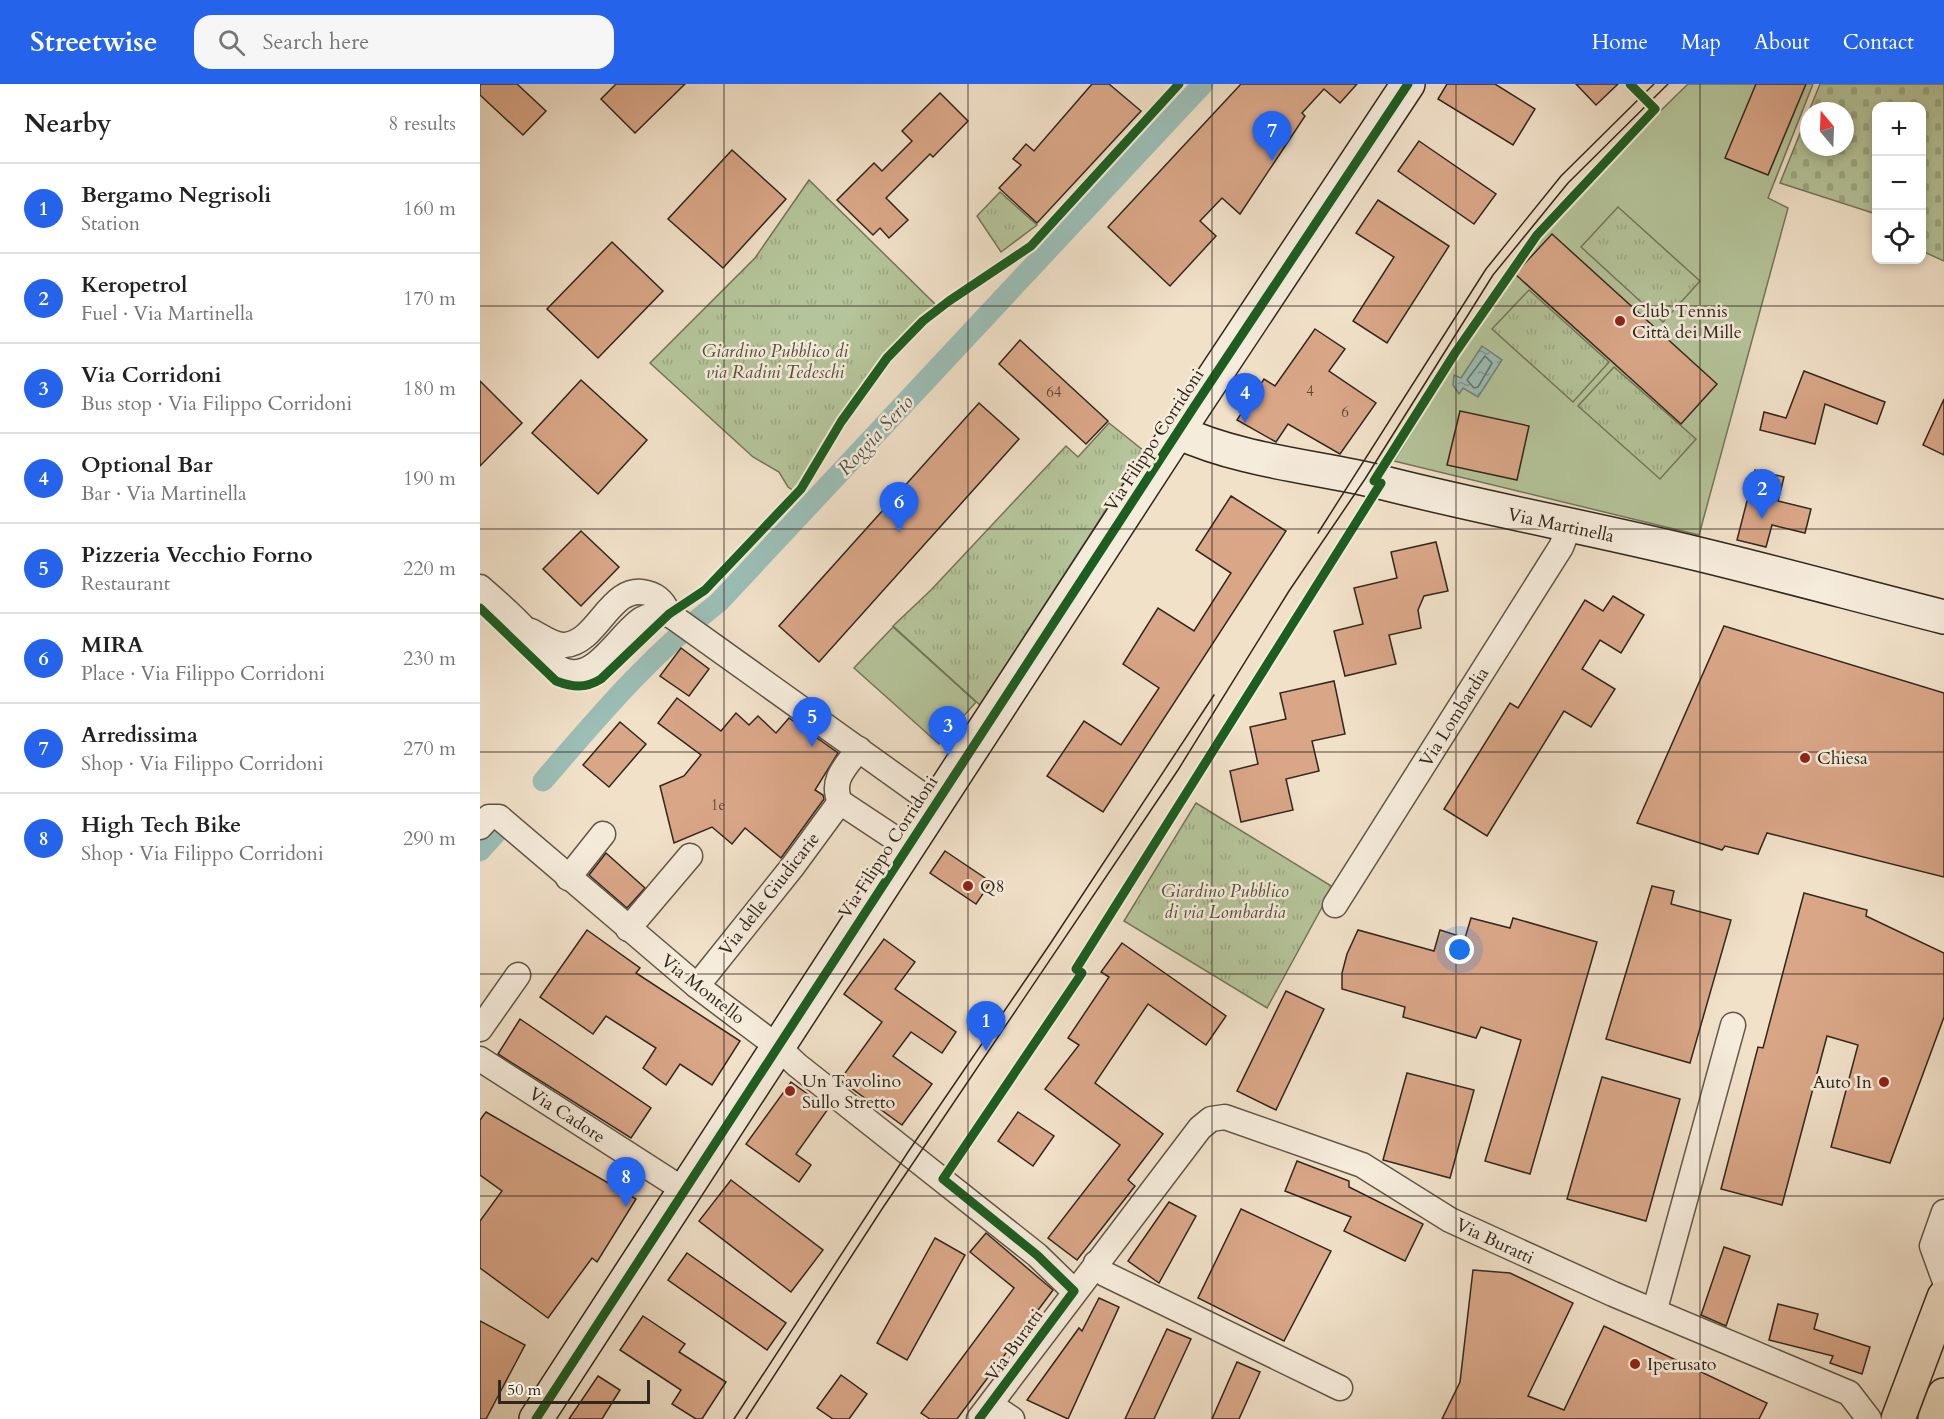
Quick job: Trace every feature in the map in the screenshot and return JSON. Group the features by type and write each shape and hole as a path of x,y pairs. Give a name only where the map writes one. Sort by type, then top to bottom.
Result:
{"highway":[{"path":"1890,1418 1944,1297"},
{"path":"1935,1419 1944,1395"}],"street":[{"name":"Via Filippo Corridoni","path":"536,1419 1178,432 1408,84"},
{"name":"Via Martinella","path":"1178,432 1209,446 1241,455 1381,483 1692,553 1944,617"},
{"name":"Via Lombardia","path":"1335,905 1561,547 1569,527"},
{"path":"480,587 524,627 558,644 574,643 584,636 622,597 643,592 657,597 676,619 936,805"},
{"path":"859,749 837,779 835,790 840,802 908,847"},
{"name":"Via delle Giudicarie","path":"697,986 793,866 840,802"},
{"name":"Via Montello","path":"480,827 489,817 499,817 627,929 1037,1255 1074,1291"},
{"path":"568,878 603,834"},
{"path":"627,929 690,856"},
{"path":"480,1029 518,975"},
{"path":"1655,1309 1733,1025"},
{"name":"Via Cadore","path":"480,1059 684,1190"},
{"name":"Via Buratti","path":"985,1412 1074,1291 1200,1128 1211,1119 1225,1117 1362,1165 1450,1220 1613,1294 1655,1309 1849,1393 1890,1418"},
{"path":"1944,1212 1932,1246 1944,1279"},
{"path":"1096,1263 1105,1274 1340,1388"},
{"path":"985,1412 1012,1419"}],"green space":[{"name":"Club Tennis Città dei Mille","path":"1688,84 1813,84 1806,102 1800,102 1800,117 1768,198 1788,208 1699,535 1394,461 1476,327 1526,256 1640,131"},
{"path":"1820,84 1944,84 1944,261 1926,253 1926,102 1872,102 1872,213 1780,183 1800,133 1800,156 1854,156 1854,102 1813,102"},
{"name":"Giardino Pubblico di via Radini Tedeschi","path":"809,180 936,305 897,342 862,383 794,491 788,487 779,472 753,457 650,363 755,258"},
{"path":"1000,192 1037,225 1001,252 977,216"},
{"path":"1618,207 1700,281 1663,322 1581,247"},
{"path":"1529,290 1609,362 1573,402 1492,329"},
{"path":"1614,367 1696,439 1660,479 1578,406"},
{"path":"1109,423 1144,451 980,705 893,626 931,590 1066,446 1078,457"},
{"path":"893,627 976,702 939,744 854,668"},
{"name":"Giardino Pubblico di via Lombardia","path":"1196,803 1333,887 1267,1008 1124,921"}],"water":[{"path":"1482,346 1502,360 1478,397 1463,388 1459,394 1453,385 1454,375 1461,378"}],"building":[{"path":"480,84 517,84 546,111 523,135 480,95"},
{"path":"616,84 685,84 635,133 601,99"},
{"path":"1092,84 1109,84 1141,111 1037,223 999,188 1021,165 1013,159 1026,144 1034,151"},
{"path":"1241,84 1357,84 1340,103 1324,89 1302,113 1305,116 1240,214 1222,198 1200,221 1216,236 1170,286 1108,227"},
{"path":"1447,84 1495,84 1535,109 1513,145 1438,99"},
{"path":"1576,84 1618,84 1596,105"},
{"path":"1756,84 1806,84 1768,175 1725,158"},
{"path":"940,93 968,121 933,157 930,154 886,198 908,220 889,238 880,228 873,235 837,200 874,163 882,171 912,141 902,131"},
{"path":"1419,141 1496,194 1474,224 1398,171"},
{"path":"732,150 786,199 723,268 668,219"},
{"path":"1378,200 1449,246 1387,343 1353,321 1394,257 1356,233"},
{"path":"1552,234 1717,384 1681,424 1515,274"},
{"path":"612,242 663,291 598,358 547,309"},
{"path":"1315,329 1345,349 1329,371 1376,403 1340,454 1288,424 1276,442 1237,420 1264,379 1275,386"},
{"path":"1020,340 1108,421 1086,444 999,364"},
{"path":"1804,371 1885,402 1877,424 1825,404 1815,444 1760,430 1764,412 1786,418"},
{"path":"581,380 647,440 598,494 532,433"},
{"path":"480,381 522,423 480,466"},
{"path":"1944,399 1944,455 1923,445"},
{"path":"979,403 1019,439 819,662 779,626"},
{"path":"1460,411 1529,426 1517,480 1447,465"},
{"path":"1755,470 1784,477 1778,501 1811,509 1805,533 1772,525 1766,547 1737,540"},
{"path":"1231,496 1286,531 1103,812 1047,776 1084,721 1121,745 1159,688 1123,664 1158,608 1194,631 1231,573 1196,550"},
{"path":"581,531 619,567 581,606 543,569"},
{"path":"1436,542 1448,591 1424,596 1418,610 1421,628 1389,635 1396,664 1345,676 1334,631 1363,624 1354,588 1397,578 1391,552"},
{"path":"1613,596 1644,615 1621,653 1600,640 1582,669 1615,689 1591,727 1564,711 1487,836 1444,809 1510,703 1518,708 1585,600 1603,611"},
{"name":"Chiesa","path":"1724,626 1944,693 1944,877 1767,833 1758,854 1725,846 1722,850 1637,823"},
{"path":"681,648 709,669 689,696 660,676"},
{"path":"1334,681 1345,734 1312,741 1319,771 1286,779 1293,810 1241,822 1230,771 1258,764 1250,727 1286,719 1280,693"},
{"path":"677,698 721,731 736,713 749,725 758,716 776,733 789,718 838,753 815,790 823,795 824,799 781,858 745,828 732,844 712,827 674,843 660,786 684,776 701,755 658,723"},
{"path":"620,722 646,744 609,787 583,765"},
{"path":"945,851 991,882 976,904 930,873"},
{"path":"606,853 645,888 627,908 589,875"},
{"path":"1652,886 1674,891 1671,904 1731,920 1690,1063 1606,1039"},
{"path":"1804,893 1867,910 1866,916 1944,953 1944,1017 1890,1163 1831,1147 1858,1045 1827,1036 1782,1205 1721,1189 1758,1047 1763,1048"},
{"path":"1471,918 1510,928 1513,918 1597,942 1530,1174 1485,1161 1521,1040 1481,1027 1476,1038 1403,1017 1405,1007 1342,989 1342,973 1347,954 1358,930 1434,951 1440,930 1465,938"},
{"path":"587,930 640,968 636,973 740,1041 712,1085 680,1064 666,1085 643,1068 656,1048 606,1016 593,1034 540,997"},
{"path":"884,939 915,962 895,989 956,1032 942,1053 911,1032 893,1056 932,1084 902,1125 840,1080 882,1022 844,994"},
{"path":"1122,943 1226,1016 1206,1045 1148,1004 1095,1083 1163,1134 1128,1180 1135,1186 1077,1260 1048,1238 1120,1145 1045,1089 1079,1045 1068,1038 1109,977 1101,972"},
{"path":"1286,991 1324,1009 1276,1110 1237,1091"},
{"path":"520,1019 651,1108 631,1138 498,1054"},
{"path":"1407,1073 1474,1090 1450,1178 1383,1160"},
{"path":"1602,1077 1680,1099 1646,1221 1567,1199"},
{"path":"791,1082 828,1109 796,1154 811,1165 799,1182 746,1144"},
{"path":"486,1112 636,1199 597,1262 592,1258 548,1318 480,1268 480,1221 502,1191 480,1175 480,1120"},
{"path":"1018,1112 1054,1136 1033,1166 998,1141"},
{"path":"1297,1161 1349,1181 1349,1187 1423,1224 1405,1261 1344,1231 1351,1217 1285,1191"},
{"path":"731,1180 823,1250 791,1292 699,1221"},
{"path":"1169,1202 1196,1216 1159,1283 1128,1261"},
{"path":"1241,1209 1331,1251 1284,1341 1198,1298"},
{"path":"986,1233 1053,1290 957,1419 930,1419 921,1413 1014,1288 970,1252"},
{"path":"935,1238 965,1255 907,1360 877,1343"},
{"path":"1724,1247 1750,1256 1726,1326 1701,1315"},
{"path":"687,1253 786,1323 767,1350 668,1280"},
{"path":"1473,1270 1510,1273 1573,1303 1528,1396 1564,1410 1604,1326 1767,1403 1759,1419 1442,1419 1460,1382"},
{"path":"1099,1298 1119,1307 1068,1419 1027,1400 1079,1328 1082,1331"},
{"path":"1778,1304 1818,1314 1814,1329 1870,1347 1862,1374 1830,1363 1833,1356 1769,1340"},
{"path":"643,1316 685,1344 679,1352 726,1382 702,1419 696,1419 672,1404 681,1390 620,1350"},
{"path":"480,1321 525,1345 486,1419 480,1419"},
{"path":"1167,1329 1191,1339 1154,1419 1125,1419"},
{"path":"1237,1362 1260,1372 1239,1419 1212,1419"},
{"path":"841,1375 867,1394 849,1419 833,1419 817,1408"},
{"path":"598,1376 620,1390 602,1419 569,1419"}],"waterway":[{"name":"Roggia Serio","path":"543,781 648,665 670,643 719,602 1203,84"},
{"name":"Roggia Serio","path":"480,851 497,832"}],"tram line":[{"path":"1318,533 1486,269 1561,176 1654,84"},
{"path":"746,1419 882,1209 1178,770 1289,591 1365,479 1493,275 1568,183 1668,84"},
{"path":"734,1419 908,1152 1050,944 1214,695"}],"cycle path":[{"path":"480,608 556,681 578,686 601,679 669,614 705,590 801,489 841,422 887,358 923,321 1031,246 1179,84"},
{"path":"536,1419 1194,407 1408,84"},
{"path":"1374,481 1455,353 1537,235 1655,109 1630,84"},
{"path":"979,1419 1074,1291 1037,1255 943,1179 1082,973 1076,969 1381,483"}],"place":[{"name":"Arredissima","path":"1272,161"},
{"name":"Club Tennis Città dei Mille","path":"1620,321"},
{"name":"Optional Bar","path":"1245,423"},
{"name":"Keropetrol","path":"1762,519"},
{"name":"MIRA","path":"899,532"},
{"name":"Pizzeria Vecchio Forno","path":"812,747"},
{"name":"Via Corridoni","path":"948,756"},
{"name":"Chiesa","path":"1805,758"},
{"name":"Q8","path":"968,886"},
{"name":"Bergamo Negrisoli","path":"986,1051"},
{"name":"Auto In","path":"1884,1082"},
{"name":"Un Tavolino Sullo Stretto","path":"790,1091"},
{"name":"High Tech Bike","path":"626,1207"},
{"name":"Iperusato","path":"1635,1364"}]}
